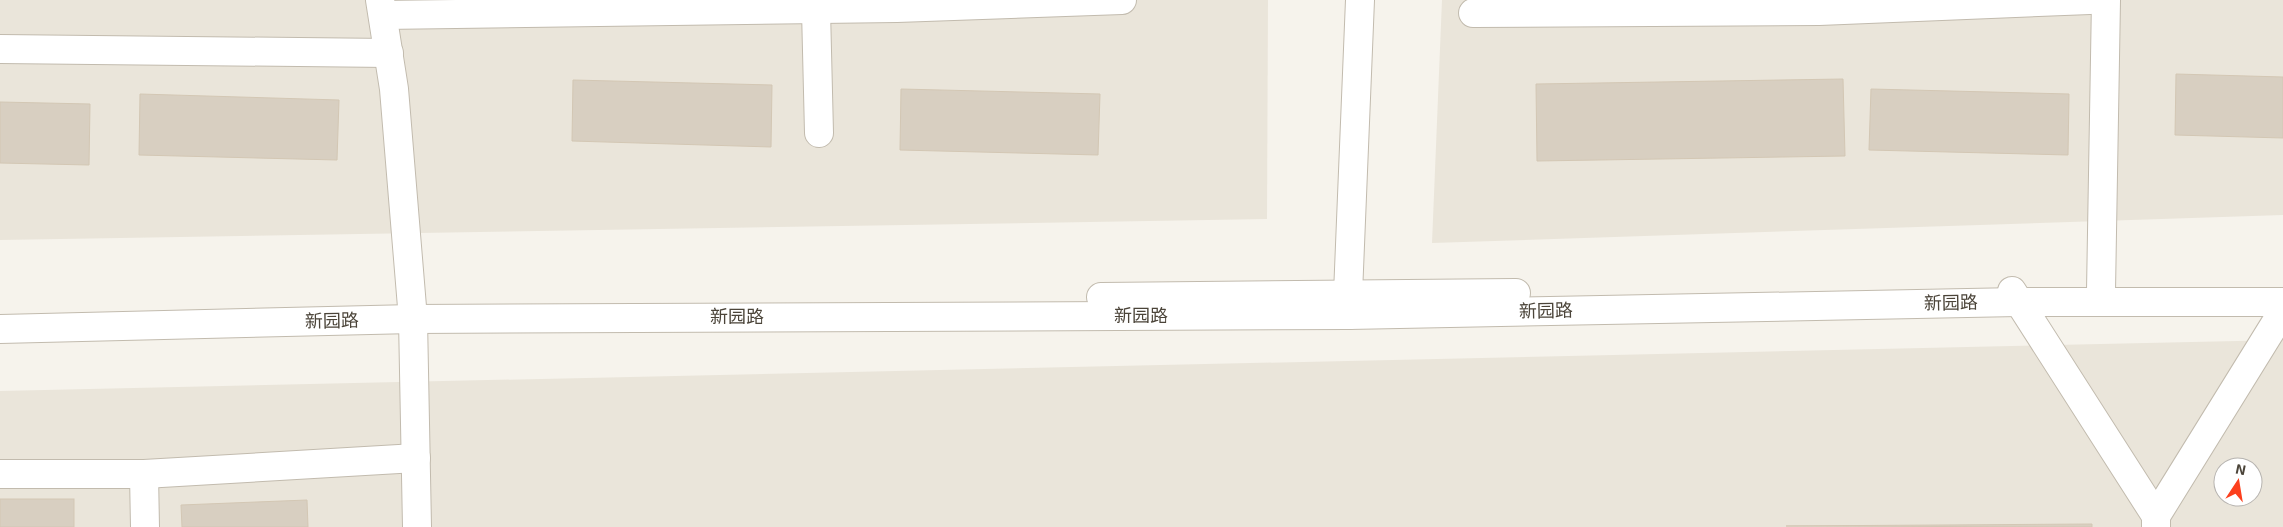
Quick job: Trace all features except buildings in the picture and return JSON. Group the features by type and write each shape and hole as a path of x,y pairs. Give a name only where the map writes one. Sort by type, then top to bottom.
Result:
{"street":[{"path":"417,527 412,313 394,89 381,8 816,10 897,4 1122,0"},
{"path":"1348,304 1360,0"},
{"path":"1473,13 2090,0"},
{"path":"2101,291 2106,0"},
{"path":"816,10 819,134"},
{"path":"0,49 389,53"},
{"name":"新园路","path":"2015,297 2101,291 2283,290"},
{"path":"2015,297 2156,522 2283,310"},
{"name":"新园路","path":"0,314 412,313 2015,297 2283,302"},
{"name":"新园路","path":"0,329 412,313"},
{"path":"0,474 144,474 416,458"},
{"path":"144,474 145,527"}],"shaded area":[{"path":"0,0 1268,0 1267,219 0,240"},
{"path":"1442,0 2283,0 2283,215 1432,243"},
{"path":"2283,340 2283,527 0,527 0,391"}]}
